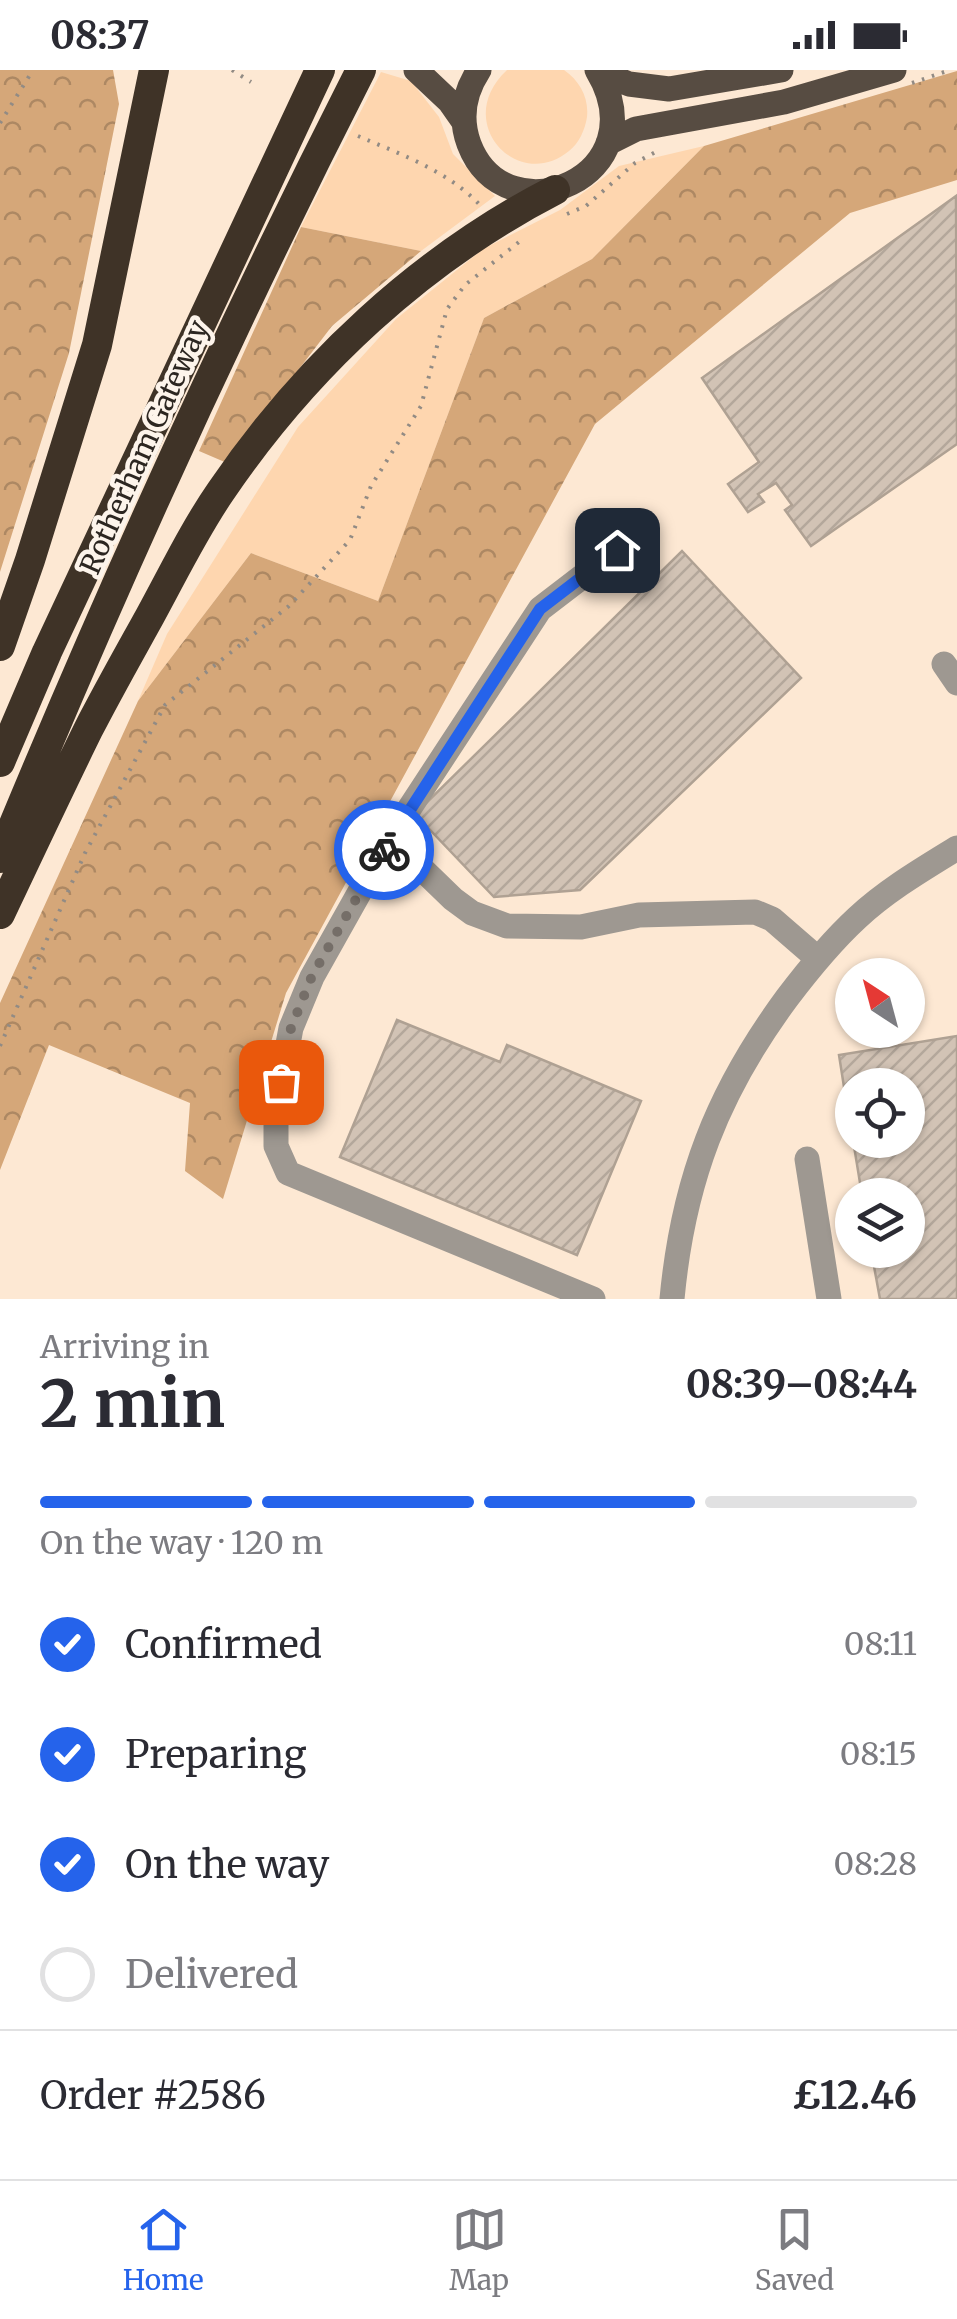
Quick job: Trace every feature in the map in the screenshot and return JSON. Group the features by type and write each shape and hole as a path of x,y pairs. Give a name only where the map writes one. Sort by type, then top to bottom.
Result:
{"highway":[{"name":"Rotherham Gateway","path":"0,858 228,338 362,70"},
{"path":"0,646 98,345 150,75"},
{"name":"Rotherham Gateway","path":"0,762 47,652 316,78"},
{"path":"0,914 89,730 188,546 256,442 299,390 403,289 492,224 556,190"}],"main road":[{"path":"416,70 450,102 464,122"},
{"path":"479,70 463,108 464,132 473,154 488,173 508,186 532,192 570,185 593,168 608,143 613,118 610,94 598,71"},
{"path":"598,71 628,84 670,89 781,70"},
{"path":"608,143 636,129 784,102 894,70"}],"street":[{"path":"593,1299 288,1173 276,1146 276,1108 291,1028 312,976 390,838 540,609 617,550"},
{"path":"390,838 453,900 472,914 507,926 581,927 639,914 755,912 772,919 817,958"},
{"path":"672,1299 676,1253 706,1140 756,1039 817,958 860,915 914,874 957,848"},
{"path":"807,1159 829,1299"}],"path":[{"path":"0,124 33,70"},
{"path":"232,70 251,82"},
{"path":"0,1046 85,854 165,704 289,606 350,540 371,486 421,406 447,309 465,285 526,235"}],"shaded area":[{"path":"0,70 957,70 957,1299 0,1299"},
{"path":"507,70 564,70 579,85 587,117 581,136 569,151 549,162 530,163 512,158 498,146 489,130 486,110 491,90"},
{"path":"381,72 411,81 439,117 453,154 495,196 421,251 301,227"},
{"path":"704,146 592,259 484,318 378,601 251,553 138,701 167,634 298,427 396,319 483,249 560,210 619,166"}],"green space":[{"path":"0,70 113,70 119,104 69,353 0,572"},
{"path":"957,71 957,180 850,213 595,424 286,993 223,1199 185,1171 190,1103 49,1045 0,1170 0,1003 138,701 251,553 378,601 484,318 592,259 704,146"},
{"path":"301,227 421,251 332,326 227,463 199,451"}],"building":[{"path":"956,196 957,444 811,546 785,510 792,505 776,483 758,494 764,502 748,512 728,484 759,462 702,378"},
{"path":"682,551 801,678 580,890 494,897 415,814"},
{"path":"397,1020 500,1062 507,1045 641,1101 577,1255 340,1157"},
{"path":"957,1036 957,1299 880,1299 874,1268 925,1268 925,1178 859,1178 856,1158 925,1158 925,1068 841,1068 839,1055 882,1048 925,1048 925,1041"}],"way so far":[{"path":"281,1082 291,1028 312,976 384,850"}],"route":[{"path":"384,850 540,609 617,550"}]}
